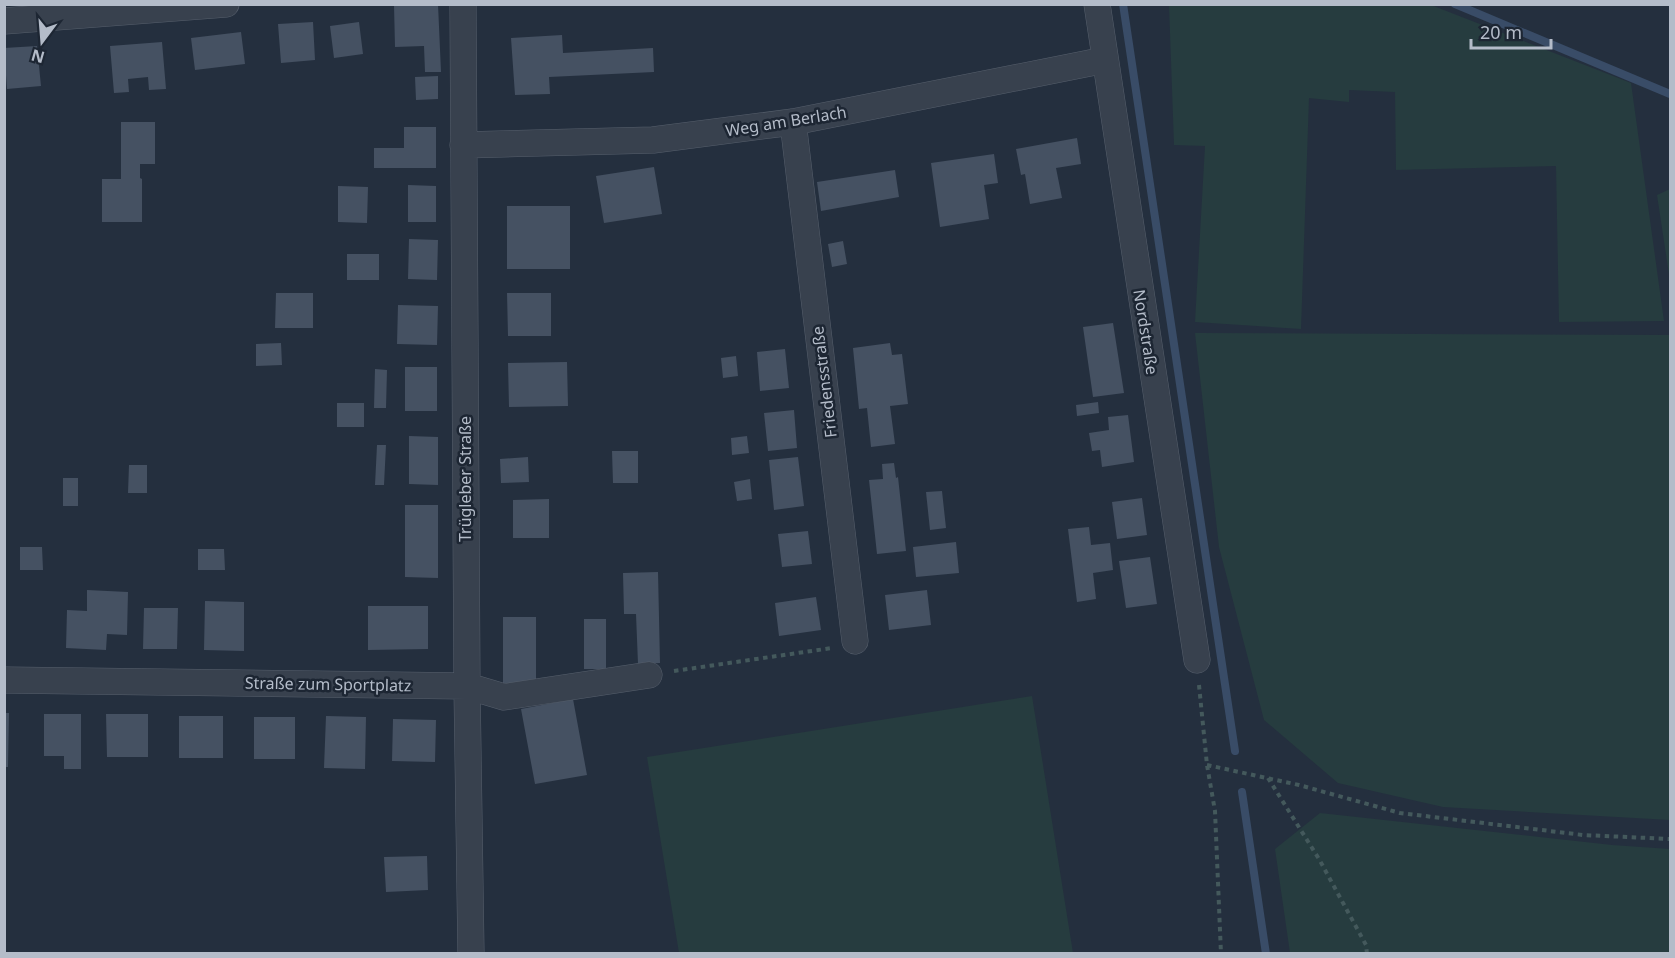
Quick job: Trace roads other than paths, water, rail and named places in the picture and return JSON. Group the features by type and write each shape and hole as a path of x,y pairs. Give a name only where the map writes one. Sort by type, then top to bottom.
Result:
{"street":[{"path":"4,21 226,4"},
{"name":"Trügleber Straße","path":"463,4 471,954"},
{"name":"Nordstraße","path":"1097,4 1197,660"},
{"name":"Weg am Berlach","path":"463,145 653,140 793,123 1105,60"},
{"name":"Friedensstraße","path":"793,123 855,641"},
{"name":"Straße zum Sportplatz","path":"4,680 467,686 504,697 649,675"}],"waterway":[{"path":"1123,4 1235,751"},
{"path":"1455,4 1670,94"},
{"path":"1242,792 1266,954"}]}
